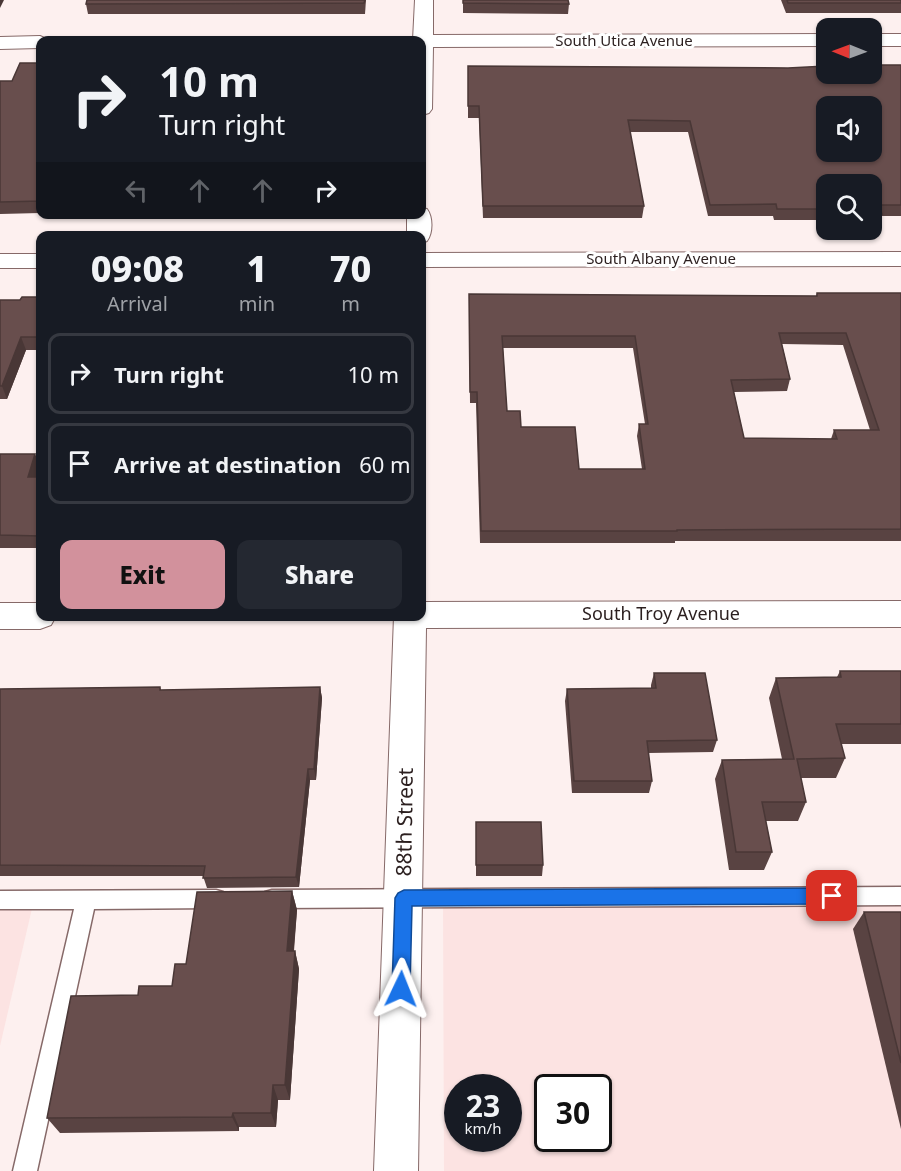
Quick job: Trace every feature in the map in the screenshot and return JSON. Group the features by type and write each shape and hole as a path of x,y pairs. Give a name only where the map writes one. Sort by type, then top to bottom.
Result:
{"street":[{"path":"422,36 424,0"},
{"name":"South Utica Avenue","path":"426,41 816,40"},
{"path":"882,40 901,40"},
{"path":"0,43 36,42"},
{"name":"South Albany Avenue","path":"426,260 901,259"},
{"path":"0,261 36,261"},
{"name":"South Troy Avenue","path":"426,615 901,614"},
{"path":"0,616 36,616"},
{"name":"88th Street","path":"396,1171 410,621"}],"lane":[{"path":"1,904 86,900 901,896"},
{"path":"25,1171 86,900"}],"shaded area":[{"path":"901,896 901,1171 444,1171 443,898"},
{"path":"0,900 34,900 0,1046"}],"building":[{"path":"87,0 365,0 364,3 86,4"},
{"path":"463,0 568,0 569,4 463,3"},
{"path":"787,0 901,0 901,3 788,3"},
{"path":"20,63 36,63 36,201 0,202 0,81 12,81"},
{"path":"882,65 901,65 901,205 882,205 882,174 816,174 816,209 777,209 776,204 710,205 690,121 628,120 644,206 483,206 479,106 468,106 468,66 816,67 816,84 882,84"},
{"path":"817,293 901,293 901,529 481,531 477,392 470,392 469,294 817,296","holes":["779,333 846,333 879,430 834,430 837,439 744,438 731,380 790,379","502,336 635,336 648,424 639,424 645,469 579,469 575,427 521,427 520,411 507,411"]},
{"path":"22,297 36,297 36,337 21,337 2,386 0,386 0,300 20,300"},
{"path":"0,454 35,454 28,477 36,477 36,536 0,535"},
{"path":"840,671 901,671 901,724 836,724 845,758 797,759 806,802 762,802 772,852 736,852 722,760 794,759 776,678 841,677"},
{"path":"654,673 705,673 717,740 647,741 652,781 574,781 567,689 656,688"},
{"path":"160,687 160,690 320,687 314,769 308,769 296,877 203,878 205,866 0,865 0,689"},
{"path":"476,822 541,822 543,865 476,865"},
{"path":"292,891 287,951 295,951 285,1085 273,1085 271,1113 233,1113 232,1117 47,1118 71,996 138,995 139,986 172,986 175,964 186,964 197,892"},
{"path":"864,912 901,912 901,1063"}],"route":[{"path":"401,989 404,898 832,896"}]}
